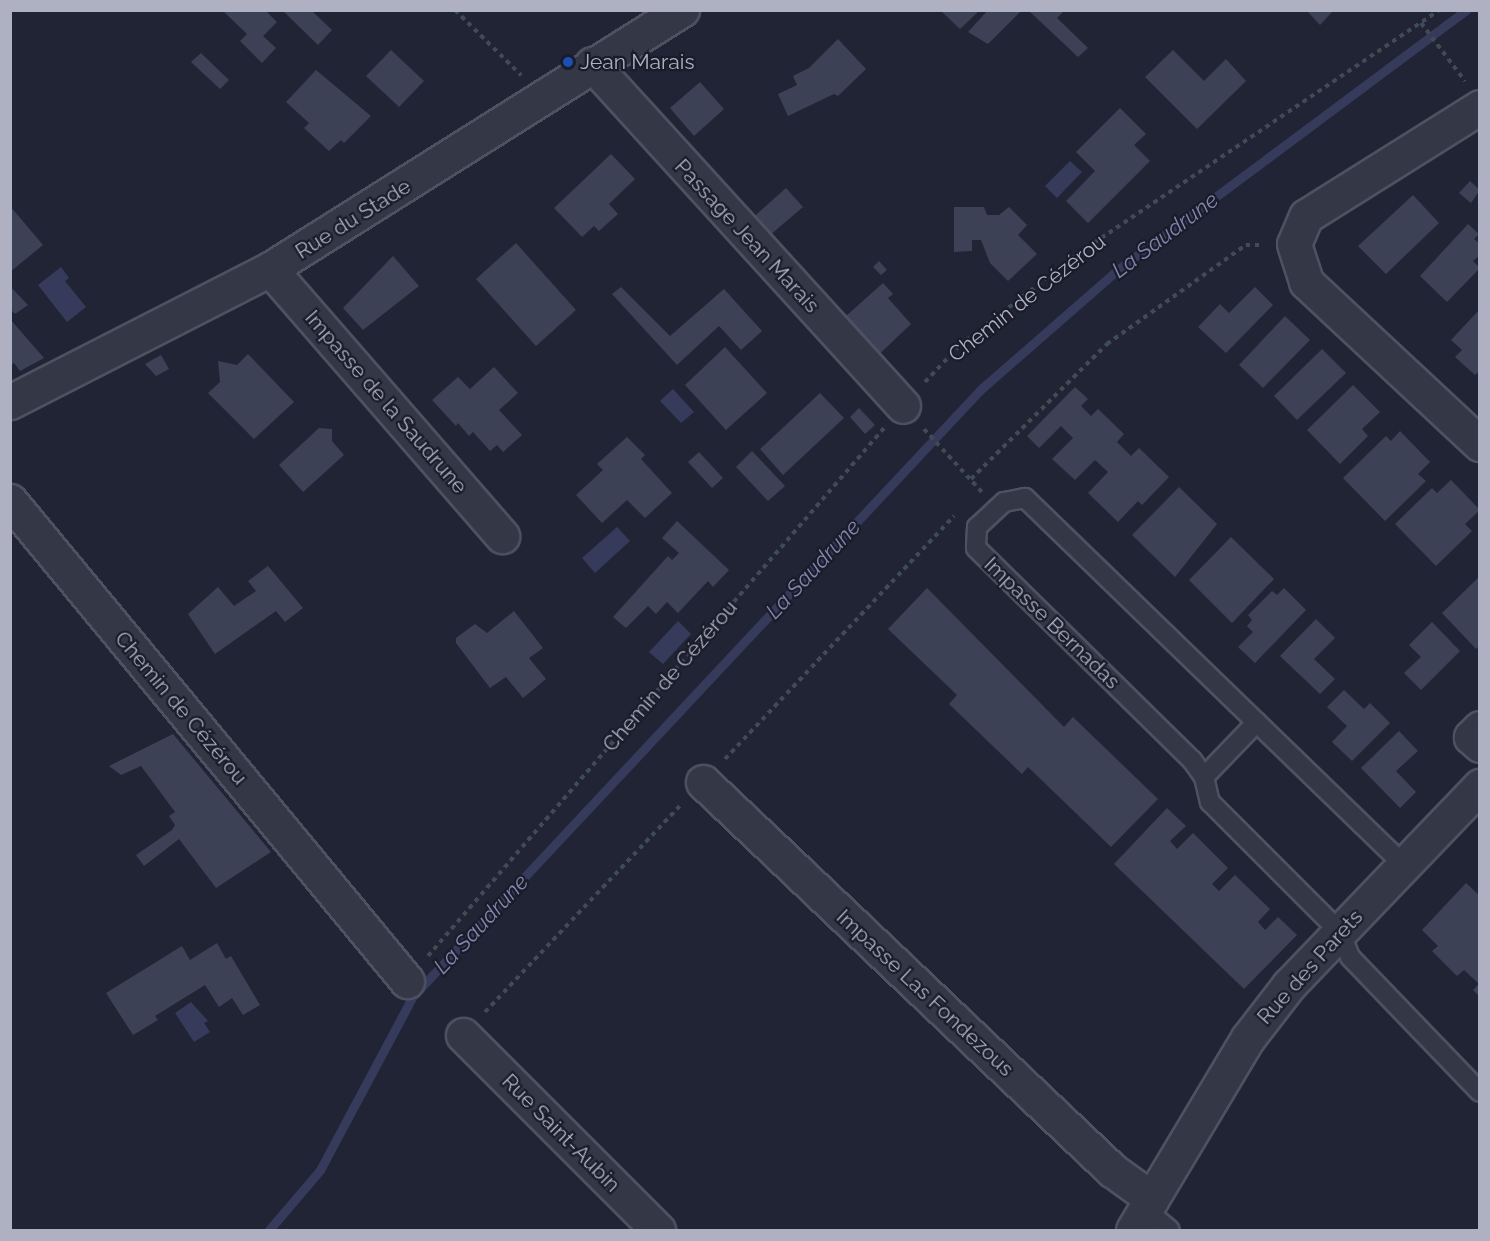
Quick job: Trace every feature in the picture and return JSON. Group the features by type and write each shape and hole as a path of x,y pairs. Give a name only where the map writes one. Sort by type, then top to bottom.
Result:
{"street":[{"name":"Rue du Stade","path":"10,402 270,270 433,170 592,64 682,10"},
{"name":"Passage Jean Marais","path":"592,64 914,417"},
{"path":"1476,99 1306,216 1294,244 1306,282 1479,444"},
{"name":"Impasse de la Saudrune","path":"270,270 502,536"},
{"name":"Chemin de Cézérou","path":"10,501 407,981"},
{"path":"1479,728 1471,737 1479,745"},
{"name":"Impasse Las Fondezous","path":"703,782 1112,1170 1150,1217"},
{"name":"Rue des Parets","path":"1150,1217 1248,1038 1288,985 1479,786"},
{"name":"Rue Saint-Aubin","path":"463,1035 658,1230"}],"lane":[{"name":"Impasse Bernadas","path":"1340,932 1210,802 1204,777 1192,760 976,548 977,527 1004,502 1025,498 1404,865"},
{"path":"1204,777 1257,722"},
{"path":"1340,932 1350,957 1479,1092"}],"path":[{"name":"Chemin de Cézérou","path":"407,981 914,417 959,346 1079,253 1438,10"},
{"path":"1421,23 1476,99"},
{"path":"971,479 1107,344 1246,246 1294,244"},
{"path":"914,417 996,509"}],"water":[{"path":"1070,161 1082,172 1057,198 1045,186"},
{"path":"61,267 69,278 65,281 86,307 67,322 38,285"},
{"path":"673,389 694,412 681,423 660,401"},
{"path":"617,527 630,541 595,573 582,558"},
{"path":"678,621 691,634 663,664 649,652"},
{"path":"191,1002 208,1021 204,1023 210,1032 194,1042 175,1013"}],"building":[{"path":"222,10 265,10 277,22 263,36 276,48 262,63 240,41 247,34"},
{"path":"282,10 311,10 332,30 318,45"},
{"path":"940,10 980,10 960,29"},
{"path":"988,10 1020,12 988,44 968,32"},
{"path":"1028,10 1065,10 1057,18 1088,48 1078,57"},
{"path":"1306,10 1334,10 1320,25"},
{"path":"838,39 866,69 838,96 834,94 788,116 778,94 797,85 793,76 809,68"},
{"path":"391,50 424,81 399,107 366,76"},
{"path":"1173,50 1204,81 1226,59 1246,81 1197,129 1145,77"},
{"path":"201,53 229,80 220,89 191,62"},
{"path":"316,70 371,116 344,143 341,140 329,151 304,128 309,123 286,102"},
{"path":"700,82 724,109 694,136 670,108"},
{"path":"1120,108 1146,134 1134,145 1150,161 1088,223 1066,201 1095,171 1076,152"},
{"path":"611,154 635,179 609,204 618,214 599,231 594,226 582,237 554,208"},
{"path":"1470,181 1480,190 1471,203 1459,193"},
{"path":"786,188 803,207 763,241 747,223"},
{"path":"1413,195 1439,223 1386,274 1358,246"},
{"path":"10,206 43,245 10,272"},
{"path":"954,207 984,207 987,215 999,215 1009,207 1027,225 1018,235 1037,254 1008,281 990,263 981,240 972,240 972,251 954,252"},
{"path":"1468,224 1479,234 1474,239 1480,244 1480,255 1473,261 1480,268 1447,302 1420,276"},
{"path":"516,243 576,310 536,346 476,279"},
{"path":"393,256 419,286 363,330 343,308"},
{"path":"879,261 887,270 881,275 873,267"},
{"path":"883,283 893,294 888,298 911,324 871,362 837,324"},
{"path":"10,286 28,305 15,314 10,309"},
{"path":"621,287 670,336 724,289 762,331 741,350 719,326 677,365 612,294"},
{"path":"1255,287 1273,305 1226,353 1198,327 1220,304 1229,313"},
{"path":"1480,309 1480,371 1475,375 1455,357 1462,350 1451,340"},
{"path":"1285,316 1310,340 1263,388 1239,365"},
{"path":"10,319 44,358 20,371 14,363 10,366"},
{"path":"725,347 767,393 726,430 685,385"},
{"path":"1322,349 1346,373 1297,420 1274,396"},
{"path":"248,354 294,402 254,439 208,393 220,382 218,361 237,365"},
{"path":"161,355 169,369 156,376 145,364"},
{"path":"494,367 518,393 499,410 522,435 503,452 497,445 490,451 473,432 469,436 458,423 456,426 432,400 458,377 470,389"},
{"path":"1353,385 1380,412 1362,429 1368,436 1340,464 1307,430"},
{"path":"1075,387 1088,399 1081,406 1091,416 1098,409 1124,434 1117,442 1131,456 1139,448 1169,477 1142,505 1138,501 1118,522 1088,493 1108,472 1095,460 1075,480 1052,459 1073,438 1061,426 1039,448 1027,436"},
{"path":"820,393 844,418 783,475 760,449"},
{"path":"859,408 875,425 865,434 850,417"},
{"path":"319,428 332,429 332,441 344,455 303,492 279,465"},
{"path":"1400,431 1430,462 1418,474 1426,481 1385,521 1343,478 1386,436 1391,441"},
{"path":"627,437 645,455 641,459 672,493 645,518 627,500 602,523 576,495 603,470 597,464"},
{"path":"752,451 785,486 768,501 736,467"},
{"path":"699,452 723,478 712,488 688,462"},
{"path":"1451,480 1480,510 1465,524 1472,531 1436,566 1395,524 1432,488 1437,493"},
{"path":"1179,487 1217,524 1175,577 1132,535"},
{"path":"677,521 729,570 713,587 708,581 678,613 667,602 656,614 648,606 626,628 613,617 668,556 672,560 679,553 662,538"},
{"path":"1231,537 1274,579 1232,623 1189,580"},
{"path":"268,566 303,608 285,622 276,611 215,654 188,614 218,587 234,606 256,591 248,581"},
{"path":"1480,576 1480,645 1476,649 1442,613"},
{"path":"927,588 1064,727 1073,717 1158,799 1111,847 1028,767 1022,774 949,704 957,695 888,629"},
{"path":"1284,588 1306,610 1255,663 1238,647 1253,632 1247,626 1252,620 1248,615 1272,591 1277,595"},
{"path":"514,611 543,648 529,658 546,679 523,698 506,677 490,688 456,643 456,638 475,624 487,633"},
{"path":"1316,619 1335,638 1314,659 1335,679 1320,694 1280,656"},
{"path":"1432,622 1460,651 1421,690 1404,673 1421,657 1409,645"},
{"path":"1344,690 1364,709 1370,703 1390,723 1352,761 1332,742 1347,726 1327,707"},
{"path":"1399,731 1418,751 1396,771 1416,792 1400,808 1361,768"},
{"path":"173,734 271,852 216,888 179,839 144,866 136,855 172,830 175,825 169,816 175,812 141,766 121,775 109,766"},
{"path":"1167,808 1186,826 1170,841 1177,849 1193,833 1228,868 1212,884 1219,891 1235,875 1270,909 1258,922 1265,930 1278,917 1297,935 1244,989 1114,864"},
{"path":"1466,883 1480,896 1480,997 1473,990 1479,984 1464,970 1457,976 1432,951 1438,946 1422,930"},
{"path":"217,943 226,959 231,956 260,1005 243,1015 232,998 219,1007 205,985 155,1016 158,1020 133,1035 106,993 182,946 190,960"}],"waterway":[{"name":"La Saudrune","path":"269,1230 320,1170 413,996 980,390 1120,268 1466,10"}],"place":[{"name":"Jean Marais","path":"568,62"}]}
